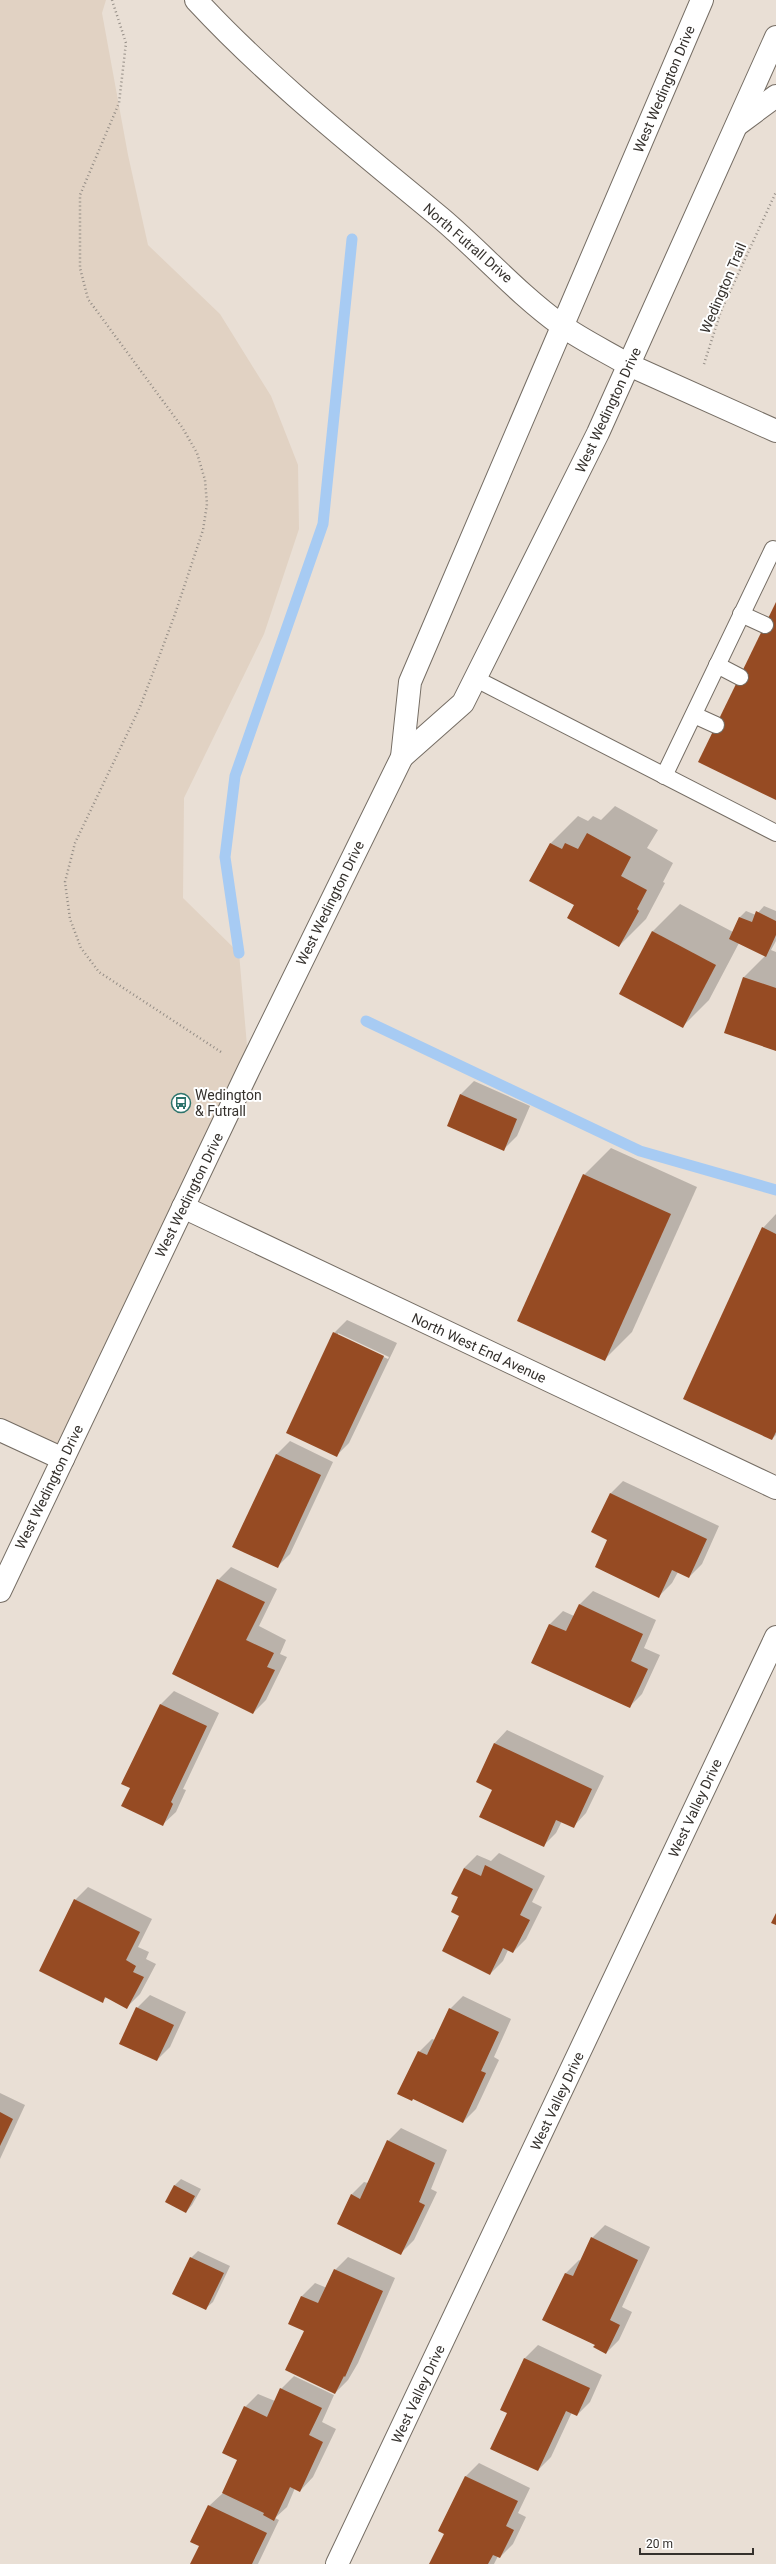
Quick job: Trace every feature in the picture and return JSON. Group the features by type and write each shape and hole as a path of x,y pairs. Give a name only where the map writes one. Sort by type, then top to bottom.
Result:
{"main road":[{"name":"North Futrall Drive","path":"196,0 220,26 309,108 464,238 538,307 562,326 629,365 776,431"},
{"name":"West Wedington Drive","path":"0,1591 249,1070 402,757 410,682 702,0"},
{"name":"West Wedington Drive","path":"402,757 464,703 598,433 776,37"},
{"path":"737,125 776,96"},
{"name":"North West End Avenue","path":"183,1207 776,1488"},
{"path":"0,1430 63,1460"},
{"name":"West Valley Drive","path":"337,2564 776,1637"}],"lane":[{"path":"664,776 773,549 776,550"},
{"path":"741,614 765,625"},
{"path":"717,666 740,677"},
{"path":"476,679 776,833"},
{"path":"694,715 716,725"}],"path":[{"path":"112,0 126,43 119,103 80,195 80,268 88,299 182,427 197,453 205,480 207,504 203,530 174,617 140,707 75,843 65,882 69,912 81,948 99,972 249,1070"},
{"name":"Wedington Trail","path":"695,394 721,311 776,192"}],"shaded area":[{"path":"0,0 106,0 102,13 128,155 148,245 220,314 271,396 298,465 299,529 264,634 184,798 183,898 239,953 249,1069 63,1459 0,1430"}],"building":[{"path":"776,602 776,800 698,762"},
{"path":"587,833 631,857 621,876 647,890 637,909 639,911 619,947 567,918 574,905 529,881 550,843 562,849 565,843 578,849"},
{"path":"756,911 776,921 776,935 766,957 729,939 739,917 752,922"},
{"path":"652,931 716,965 683,1028 619,994"},
{"path":"743,977 776,988 776,1051 724,1033"},
{"path":"460,1094 517,1119 504,1151 447,1126"},
{"path":"583,1174 671,1214 605,1361 517,1321"},
{"path":"762,1227 776,1234 776,1432 772,1440 683,1399"},
{"path":"333,1332 384,1356 337,1457 286,1433"},
{"path":"276,1454 321,1475 278,1568 232,1547"},
{"path":"610,1493 707,1539 689,1578 672,1570 659,1598 595,1567 607,1540 591,1532"},
{"path":"217,1579 265,1602 246,1640 274,1653 267,1667 275,1670 253,1714 172,1674"},
{"path":"579,1604 643,1634 631,1661 648,1669 630,1708 531,1663 549,1624 566,1631"},
{"path":"160,1704 207,1726 171,1802 173,1804 163,1826 121,1806 130,1788 121,1784"},
{"path":"494,1743 592,1789 574,1828 556,1820 544,1847 479,1817 492,1790 476,1782"},
{"path":"485,1865 533,1889 520,1915 530,1920 513,1953 503,1948 490,1975 442,1951 459,1916 451,1912 458,1897 451,1894 464,1868 481,1876"},
{"path":"74,1899 140,1932 126,1960 136,1966 133,1972 144,1977 127,2009 105,1997 103,2003 39,1971"},
{"path":"776,1913 776,1925 771,1923"},
{"path":"136,2007 174,2025 157,2061 119,2044"},
{"path":"449,2008 499,2032 481,2071 486,2073 463,2123 413,2099 412,2101 397,2094 418,2051 427,2055"},
{"path":"0,2112 13,2119 0,2146"},
{"path":"387,2140 435,2163 419,2202 425,2205 401,2255 337,2224 351,2194 360,2199"},
{"path":"174,2185 195,2196 186,2213 165,2202"},
{"path":"591,2237 638,2260 610,2320 620,2325 606,2354 593,2347 595,2345 542,2320 565,2273 573,2276"},
{"path":"190,2257 224,2273 206,2310 172,2294"},
{"path":"334,2269 383,2291 345,2377 344,2376 335,2394 285,2370 304,2331 288,2324 301,2296 318,2303"},
{"path":"524,2358 590,2388 577,2416 566,2411 538,2471 490,2449 507,2413 500,2410"},
{"path":"280,2388 322,2408 309,2435 323,2442 300,2492 290,2487 274,2521 263,2515 264,2513 222,2493 237,2460 222,2453 244,2406 267,2417"},
{"path":"465,2476 518,2501 506,2526 514,2530 500,2558 493,2555 488,2564 429,2564 444,2534 438,2531"},
{"path":"208,2505 267,2533 252,2564 190,2564 199,2546 190,2542"}],"waterway":[{"path":"239,953 225,857 235,776 323,524 352,239"},
{"path":"366,1021 640,1151 776,1190"}],"place":[{"name":"Wedington & Futrall","path":"181,1103"}]}
